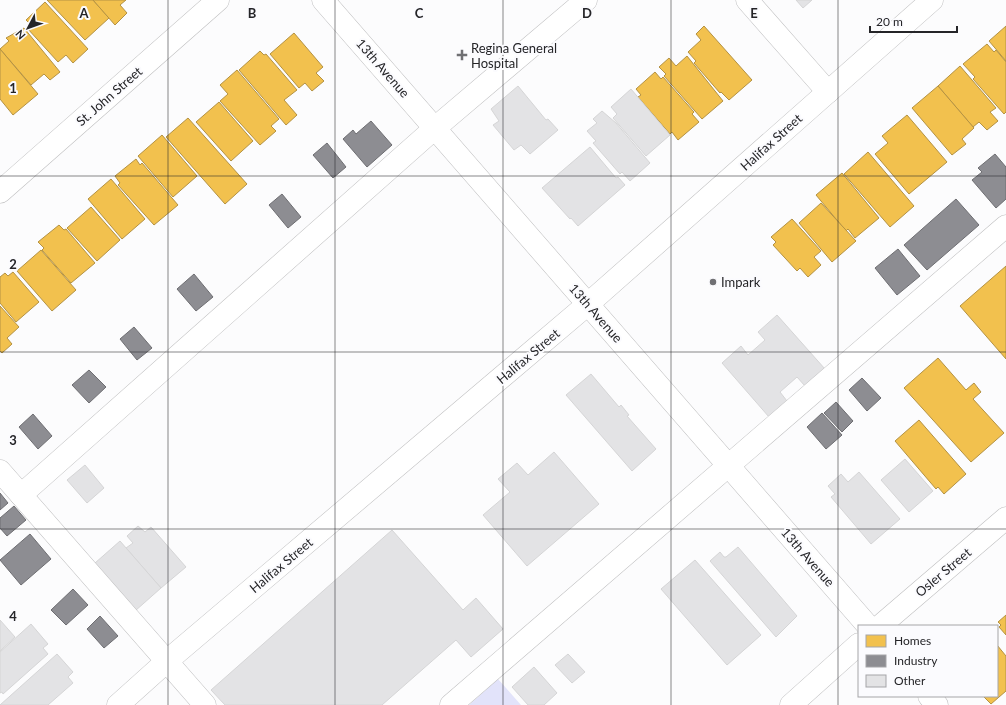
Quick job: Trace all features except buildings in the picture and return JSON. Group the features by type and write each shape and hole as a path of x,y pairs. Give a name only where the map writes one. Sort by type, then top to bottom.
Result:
{"street":[{"name":"St. John Street","path":"0,192 218,0"},
{"name":"13th Avenue","path":"323,0 867,625"},
{"path":"21,495 436,128 586,0"},
{"path":"747,0 828,92"},
{"name":"Halifax Street","path":"118,705 167,661 588,304 932,0"},
{"path":"451,705 1006,226"},
{"path":"0,471 205,705"},
{"name":"Osler Street","path":"881,625 1006,518"},
{"path":"790,705 858,645"},
{"path":"930,697 937,705"}],"shaded area":[{"path":"498,679 521,705 469,705"}],"place":[{"name":"Regina General Hospital","path":"462,55"},
{"name":"Impark","path":"713,282"}]}
